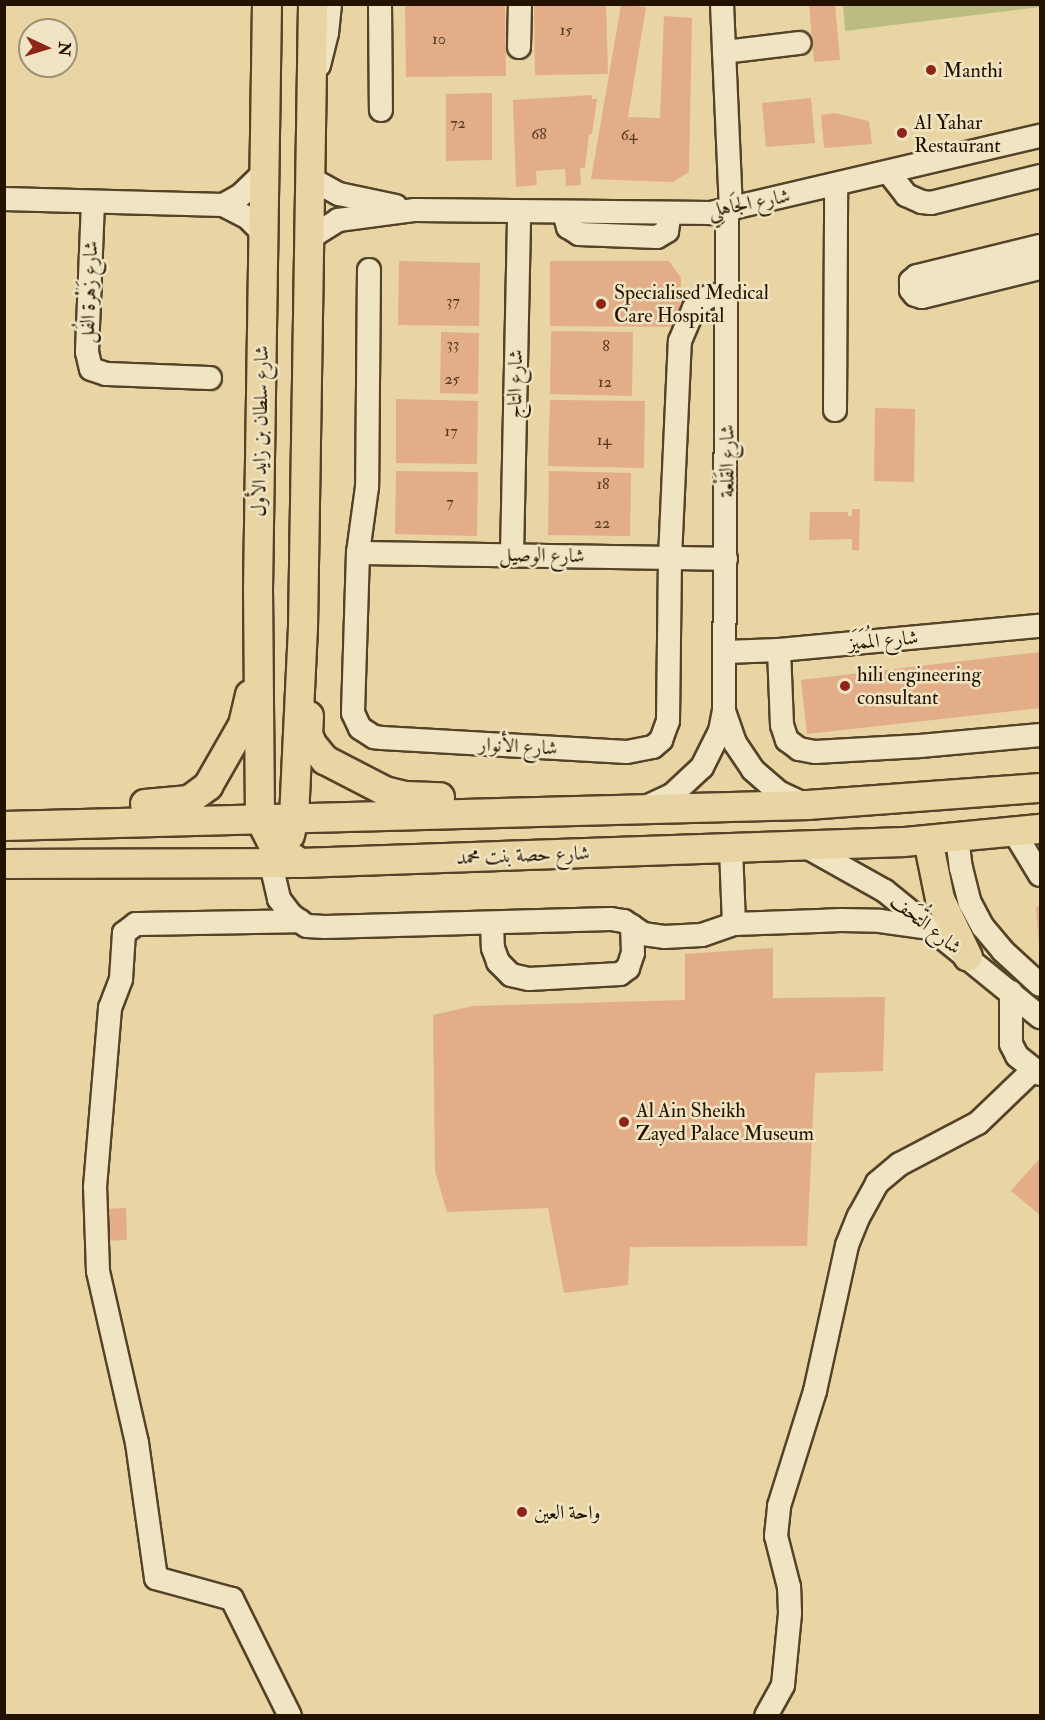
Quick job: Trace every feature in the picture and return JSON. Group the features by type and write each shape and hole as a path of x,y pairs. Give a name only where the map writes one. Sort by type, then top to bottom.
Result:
{"main road":[{"name":"شارع سلطان بن زايد الأول","path":"267,4 258,588 260,819 268,836 284,859"},
{"path":"284,859 294,818 303,628 313,4"},
{"path":"53,825 103,808 189,800 208,786 237,736 247,712 253,607 258,588"},
{"path":"303,628 311,672 308,734 317,753 325,760 395,794 464,798 488,803 512,813"},
{"path":"4,826 808,805 1041,788"},
{"path":"922,798 940,807 955,829 980,813 1041,807"},
{"name":"شارع حصة بنت محمد","path":"4,864 730,849 928,840 955,829 1027,830"},
{"path":"928,840 940,898 968,957"}],"street":[{"path":"312,80 324,47 330,4"},
{"path":"380,4 381,110"},
{"path":"519,47 520,4"},
{"name":"شارع القَلْعة","path":"634,810 672,795 695,775 712,750 724,711 729,210 722,4"},
{"path":"724,52 800,43"},
{"name":"شارع الجَاهلِي","path":"308,244 316,234 338,219 415,210 670,213 729,210 1041,136"},
{"path":"223,205 250,188 264,173"},
{"path":"889,173 906,195 931,203 1041,176"},
{"name":"شارع الجَاهلِي","path":"309,174 317,182 339,194 415,210"},
{"path":"835,411 836,186"},
{"path":"4,200 223,205 248,218 262,232"},
{"name":"شارع زَهْرة الفُل","path":"93,202 87,352 91,369 106,375 210,378"},
{"name":"شارع التاج","path":"512,555 519,212"},
{"path":"1041,246 1004,266 1041,268"},
{"name":"شارع الأنوار","path":"369,270 367,487 358,552 353,713 356,721 367,734 382,738 627,752 653,747 661,740 668,721 670,558 680,341 694,308 708,297 727,293"},
{"name":"شارع الوصيل","path":"358,552 726,559"},
{"name":"شارع المُمَيَز","path":"725,652 778,650 1041,626"},
{"path":"778,650 782,726 787,740 799,749 815,752 908,747 1041,735"},
{"name":"شارع القَلْعة","path":"724,711 735,743 753,770 778,792 808,805"},
{"name":"شارع التُّحَف","path":"955,829 969,903 983,927 1003,951 1039,983"},
{"path":"1027,830 1041,875"},
{"name":"شارع التُّحَف","path":"802,844 868,880 1041,1017"},
{"path":"730,849 734,924"},
{"path":"284,859 279,899 291,915 307,926 610,919 624,921 643,934 664,937 702,935 734,924 841,920 880,921 929,928"},
{"path":"290,1716 232,1599 156,1578 137,1443 98,1271 95,1187 110,1008 121,979 124,933 136,924 300,921"},
{"path":"492,922 493,948 498,962 511,975 529,979 620,974 628,968 633,953 632,926"},
{"path":"766,1716 783,1685 790,1613 789,1587 776,1536 779,1506 814,1391 847,1245 859,1216 878,1183 900,1164 978,1122 1037,1072 1017,1056 1011,1044 1011,992"}],"green space":[{"path":"1040,4 1040,7 845,31 843,5"}],"building":[{"path":"405,4 505,4 506,76 406,77"},
{"path":"534,4 606,4 608,74 535,75"},
{"path":"809,4 835,4 840,60 814,62"},
{"path":"621,5 646,7 628,117 660,118 664,16 692,18 689,172 673,182 591,179"},
{"path":"492,93 492,160 446,161 446,94"},
{"path":"592,95 592,99 597,99 592,134 589,134 585,168 580,168 581,185 566,186 565,169 536,171 537,185 516,187 513,100"},
{"path":"811,98 815,143 766,147 762,103"},
{"path":"834,113 869,121 872,144 824,148 821,115"},
{"path":"399,261 480,263 479,326 398,325"},
{"path":"550,261 669,261 681,278 680,327 550,326"},
{"path":"551,331 633,332 632,396 550,394"},
{"path":"441,332 479,333 478,394 440,393"},
{"path":"396,399 478,401 477,464 396,463"},
{"path":"550,400 645,401 644,468 548,466"},
{"path":"875,408 915,409 914,482 874,481"},
{"path":"396,471 478,472 477,536 395,534"},
{"path":"549,471 631,473 630,536 548,535"},
{"path":"852,509 860,509 859,551 852,550 852,539 809,540 810,512 848,512 848,516 852,516"},
{"path":"1040,652 1040,708 807,734 801,680"},
{"path":"1040,906 1040,943 1039,943 1036,907"},
{"name":"Al Ain Sheikh Zayed Palace Museum","path":"773,948 773,998 885,997 883,1071 815,1073 807,1246 630,1247 628,1285 564,1293 548,1208 447,1212 435,1171 433,1015 473,1006 685,1000 685,954"},
{"path":"1040,1158 1040,1215 1011,1191"},
{"path":"126,1208 127,1240 104,1241 103,1209"}],"place":[{"name":"Manthi","path":"931,70"},
{"name":"Al Yahar Restaurant","path":"902,133"},
{"name":"Specialised Medical Care Hospital","path":"601,304"},
{"name":"hili engineering consultant","path":"845,686"},
{"name":"Al Ain Sheikh Zayed Palace Museum","path":"624,1122"},
{"name":"واحة العين","path":"522,1512"}]}
